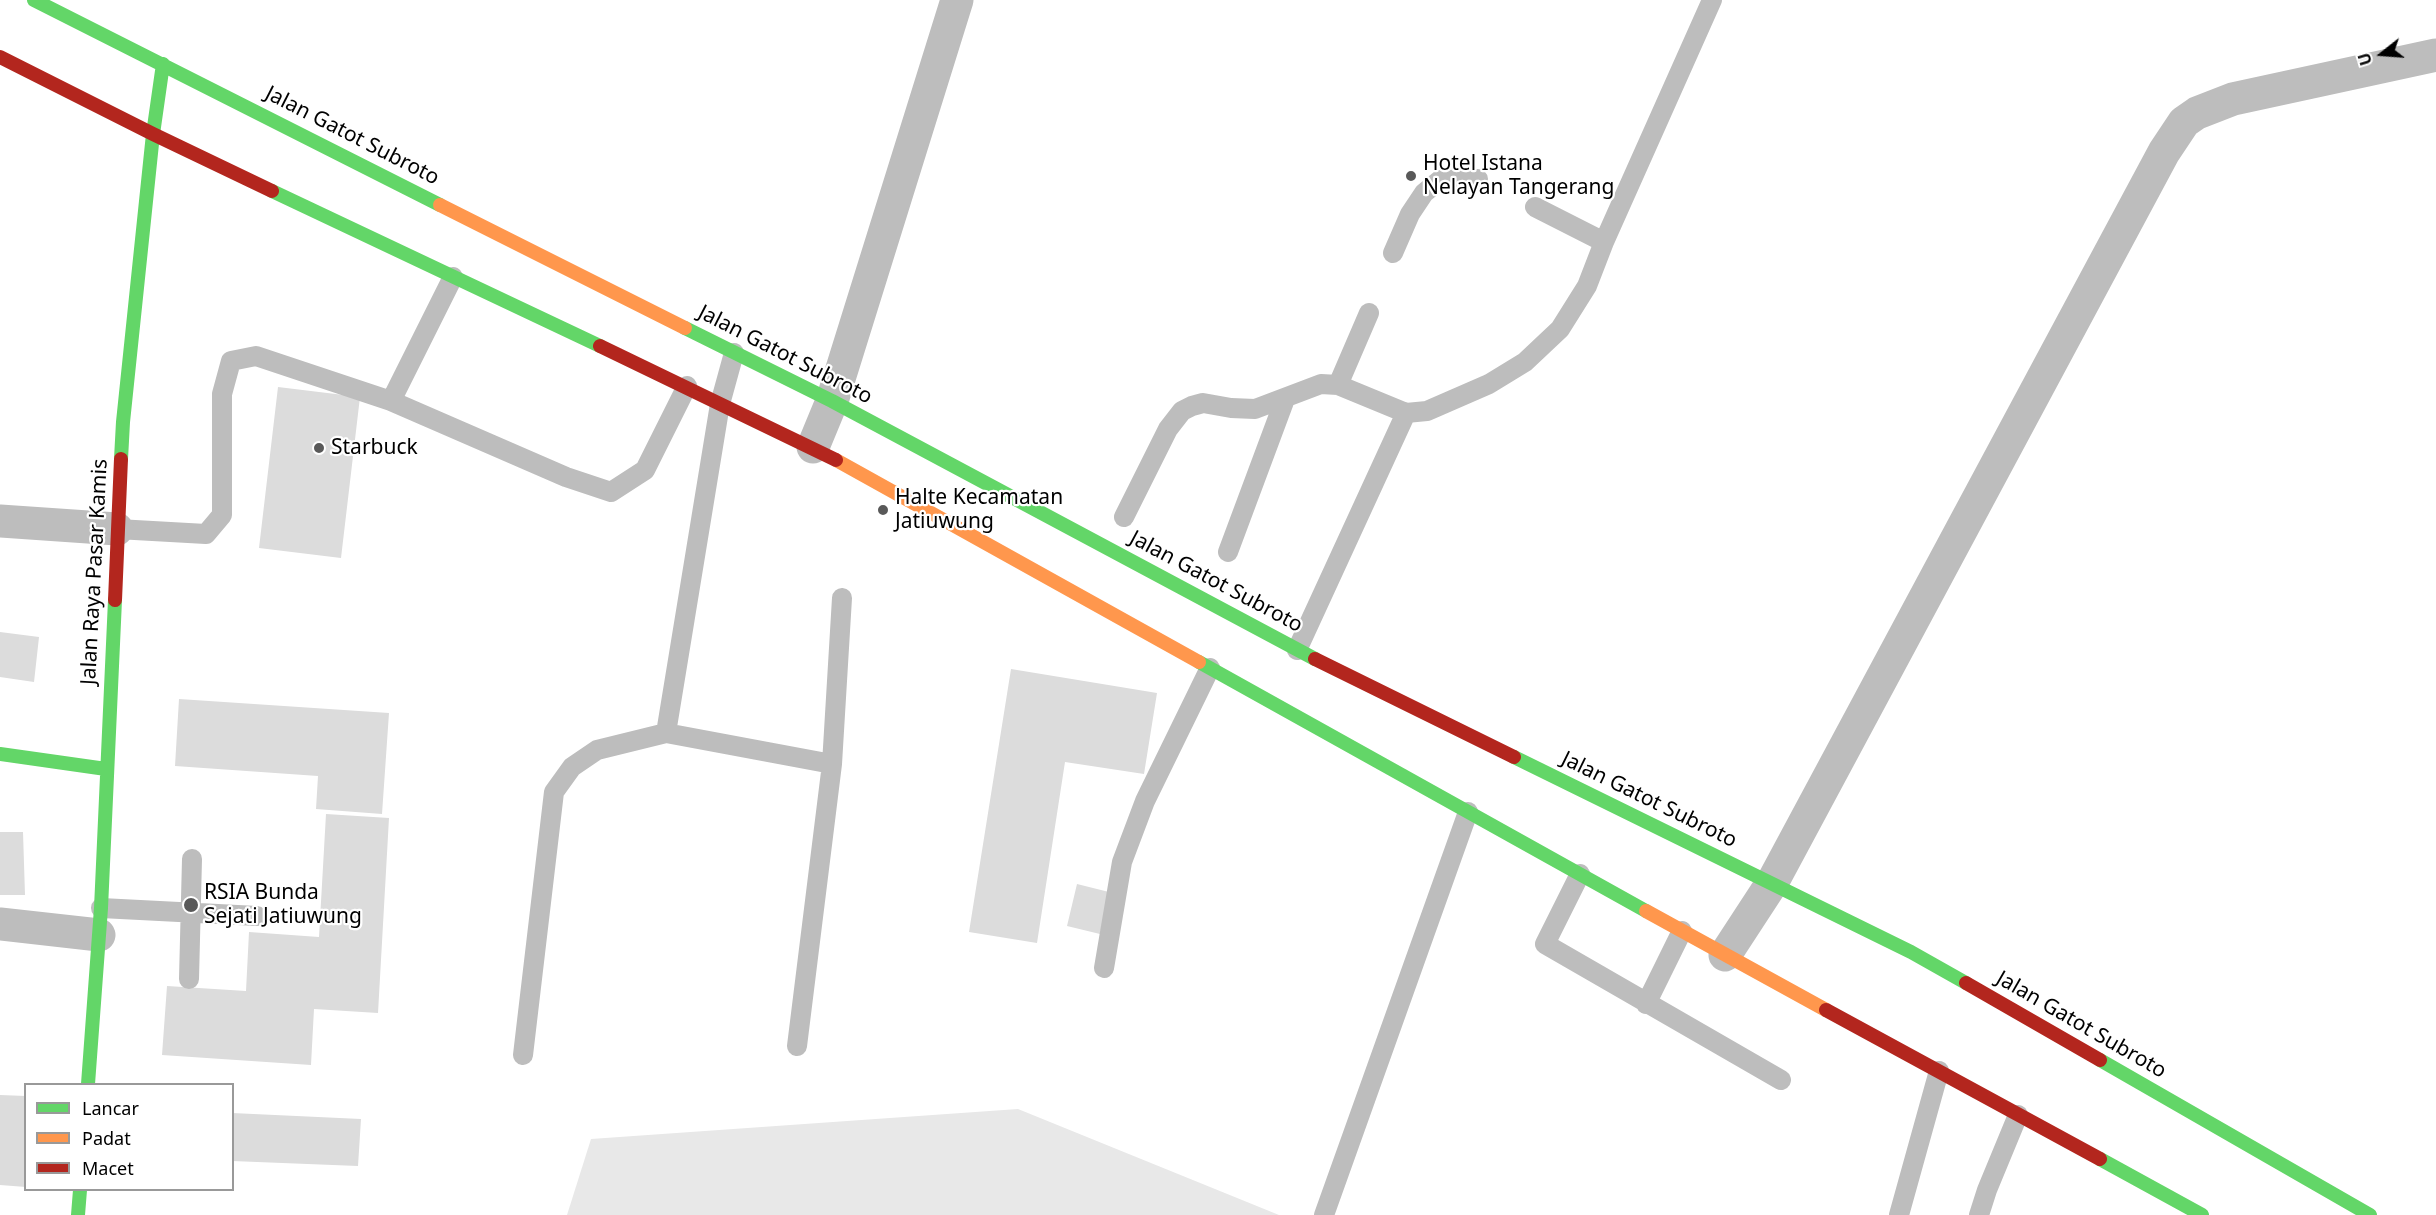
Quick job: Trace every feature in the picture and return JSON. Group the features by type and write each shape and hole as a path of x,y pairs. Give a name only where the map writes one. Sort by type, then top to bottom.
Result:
{"main road":[{"name":"Jalan Gatot Subroto","path":"34,0 72,8 163,64 832,401 1297,650 1911,952 2370,1215"},
{"path":"0,57 153,134 813,447 1725,955 2202,1215"},
{"name":"Jalan Raya Pasar Kamis","path":"88,1083 100,921 123,422 153,134 163,64"},
{"path":"0,754 106,769"},
{"path":"78,1215 80,1191"}],"street":[{"path":"813,447 832,401 957,0"},
{"path":"1725,955 1772,883 2158,163 2184,122 2197,113 2233,99 2436,55"},
{"path":"0,521 117,529"},
{"path":"0,924 100,921"}],"lane":[{"path":"1124,517 1168,429 1182,411 1203,403 1255,409 1321,384 1338,385 1406,413 1427,411 1489,384 1525,362 1560,329 1587,286 1604,242 1712,0"},
{"path":"1393,253 1410,214 1424,193 1440,180 1478,179"},
{"path":"1535,207 1604,242"},
{"path":"391,401 453,277"},
{"path":"1338,385 1369,313"},
{"path":"666,733 720,404 734,353"},
{"path":"117,529 206,534 222,515 222,394 231,360 256,356 391,401 566,477 611,492 645,470 687,386"},
{"path":"1228,552 1285,399"},
{"path":"1297,650 1406,413"},
{"path":"797,1046 832,765 842,598"},
{"path":"1104,968 1122,862 1145,801 1210,668"},
{"path":"523,1055 554,792 572,767 597,750 666,733 832,765"},
{"path":"1324,1215 1468,812"},
{"path":"189,979 192,859"},
{"path":"1580,874 1545,944 1781,1080"},
{"path":"100,921 192,911 257,915"},
{"path":"1646,1004 1682,931"},
{"path":"1899,1215 1939,1071"},
{"path":"1979,1215 2018,1115"}],"shaded area":[{"path":"1018,1109 1279,1215 567,1215 591,1139"}],"building":[{"path":"278,387 360,397 341,558 259,548"},
{"path":"0,632 39,637 34,682 0,677"},
{"path":"1011,669 1157,693 1144,774 1065,762 1037,943 969,932"},
{"path":"179,699 389,713 382,814 316,809 318,776 175,766"},
{"path":"326,814 389,818 378,1013 314,1009 311,1065 162,1055 167,986 246,991 249,932 319,937"},
{"path":"0,832 23,832 25,895 0,895"},
{"path":"1077,884 1109,892 1100,934 1067,926"},
{"path":"0,1095 24,1096 24,1187 0,1185"},
{"path":"234,1113 361,1119 358,1166 234,1161"}],"traffic: fast":[{"path":"34,0 440,205"},
{"path":"121,459 153,134 163,64"},
{"path":"272,191 600,346"},
{"path":"685,328 832,401 1315,659"},
{"path":"88,1083 101,908 115,600"},
{"path":"1199,662 1646,911"},
{"path":"0,754 106,769"},
{"path":"1514,757 1911,952 1966,983"},
{"path":"2100,1060 2370,1215"},
{"path":"2100,1159 2202,1215"},
{"path":"78,1215 80,1191"}],"traffic: slow":[{"path":"440,205 685,328"},
{"path":"836,460 1199,662"},
{"path":"1646,911 1826,1010"}],"traffic: jam":[{"path":"0,57 272,191"},
{"path":"600,346 836,460"},
{"path":"115,600 121,459"},
{"path":"1315,659 1514,757"},
{"path":"1966,983 2100,1060"},
{"path":"1826,1010 2100,1159"}],"place":[{"name":"Hotel Istana Nelayan Tangerang","path":"1411,176"},
{"name":"Starbuck","path":"319,448"},
{"name":"Halte Kecamatan Jatiuwung","path":"883,510"},
{"name":"RSIA Bunda Sejati Jatiuwung","path":"191,905"}]}
